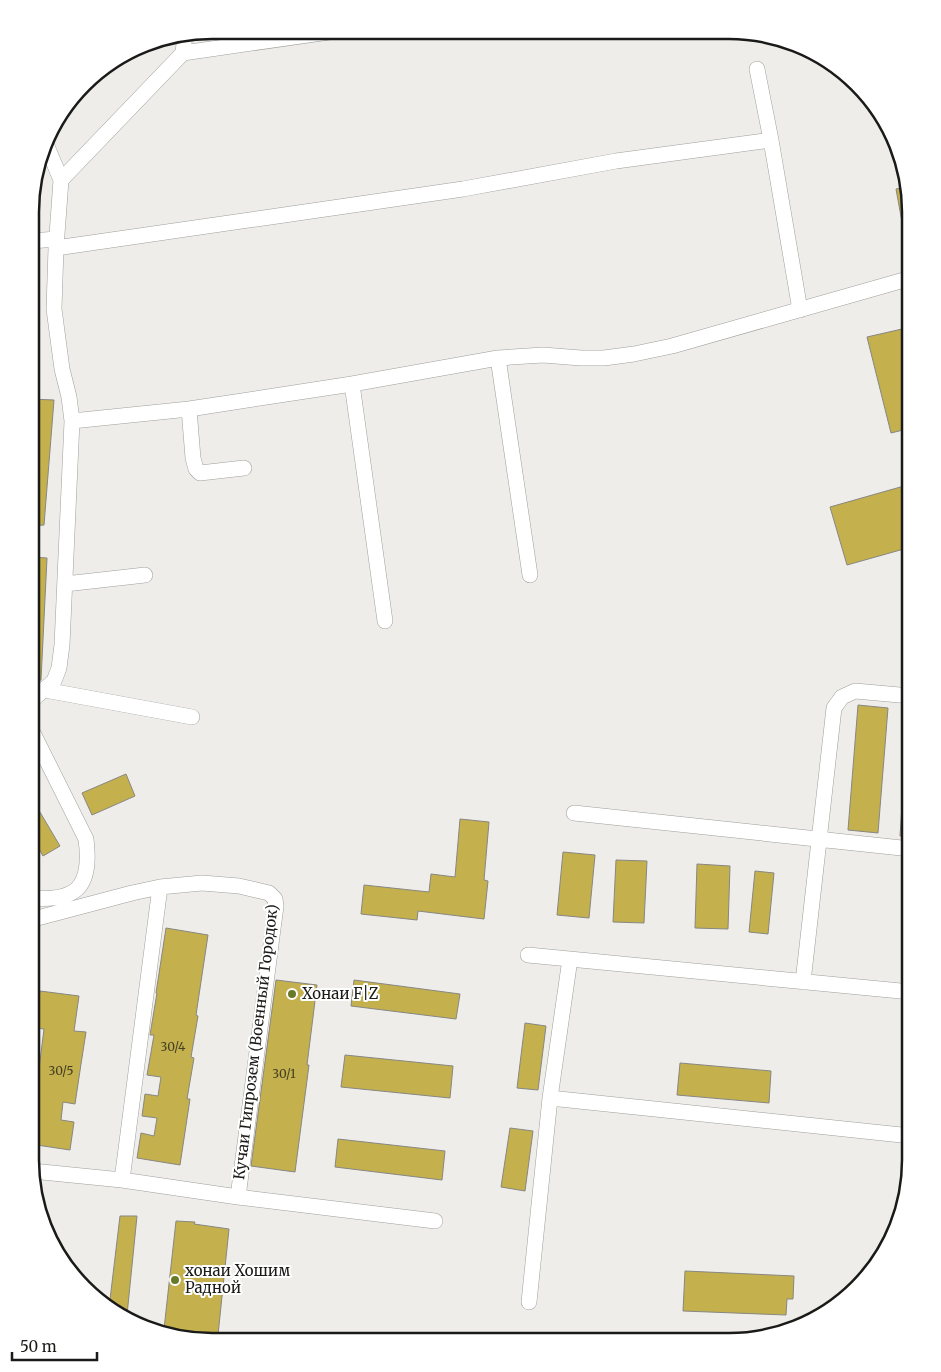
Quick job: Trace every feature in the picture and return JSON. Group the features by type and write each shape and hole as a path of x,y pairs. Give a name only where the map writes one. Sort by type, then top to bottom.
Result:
{"street":[{"path":"182,53 280,39"},
{"path":"61,180 182,53 184,41"},
{"path":"757,69 800,310"},
{"path":"39,242 56,243 463,189 616,161 771,140"},
{"path":"39,695 54,681 59,668 62,645 72,421 59,351 54,309 56,243 61,180 49,152"},
{"path":"72,421 189,409 352,384 498,358 543,354 581,358 604,358 634,354 672,346 902,281"},
{"path":"498,358 530,576"},
{"path":"352,384 385,621"},
{"path":"189,409 193,458 196,469 200,473 244,468"},
{"path":"65,584 145,575"},
{"path":"45,690 192,717"},
{"path":"803,982 834,708 842,696 855,691 902,695"},
{"path":"39,745 86,839 88,856 87,870 83,882 73,893 61,897 39,899"},
{"path":"574,813 902,848"},
{"name":"Кучаи Гипрозем (Военный Городок)","path":"39,918 160,887 202,882 239,886 269,893 275,899 276,906 238,1197"},
{"path":"122,1180 160,887"},
{"path":"528,954 902,991"},
{"path":"529,1302 550,1098 570,959"},
{"path":"550,1098 902,1135"},
{"name":"Кучаи Гипрозем (Военный Городок)","path":"39,1172 122,1180 435,1222"}],"building":[{"path":"900,188 902,222 896,189"},
{"path":"902,329 902,430 891,433 867,337"},
{"path":"39,399 54,400 44,525 39,525"},
{"path":"902,487 902,550 847,565 830,507"},
{"path":"39,558 47,558 41,680 39,681"},
{"path":"858,705 888,708 878,833 848,830"},
{"path":"126,774 135,796 92,815 82,793"},
{"path":"902,806 902,836 900,836"},
{"path":"39,811 60,846 43,856 39,849"},
{"path":"460,819 489,822 484,880 488,881 484,919 418,911 417,920 361,914 364,885 429,892 431,874 455,877"},
{"path":"563,852 595,855 589,918 557,915"},
{"path":"616,860 647,861 644,923 613,922"},
{"path":"697,864 730,866 728,929 695,928"},
{"path":"755,871 774,873 768,934 749,932"},
{"path":"166,928 208,935 196,1015 198,1016 191,1057 194,1058 187,1099 190,1099 180,1165 137,1158 141,1133 154,1136 157,1118 142,1116 145,1094 158,1096 161,1077 147,1075 154,1035 150,1035"},
{"path":"276,980 317,985 295,1172 251,1166"},
{"path":"354,980 460,994 456,1019 351,1006"},
{"path":"40,991 79,996 74,1031 86,1032 75,1104 63,1102 61,1120 74,1122 70,1150 39,1145 39,1069 44,1029 39,1028"},
{"path":"525,1023 546,1026 538,1090 517,1088"},
{"path":"345,1055 453,1066 450,1098 341,1087"},
{"path":"680,1063 771,1071 769,1103 677,1095"},
{"path":"510,1128 533,1131 525,1191 501,1187"},
{"path":"338,1139 445,1151 442,1180 335,1167"},
{"path":"120,1216 137,1216 127,1311 110,1300"},
{"path":"176,1221 195,1222 194,1224 229,1229 218,1333 188,1332 164,1326"},
{"path":"685,1271 794,1276 793,1299 787,1299 786,1315 683,1311"}],"place":[{"name":"Хонаи F|Z","path":"292,994"},
{"name":"хонаи Хошим Радной","path":"175,1280"}]}
